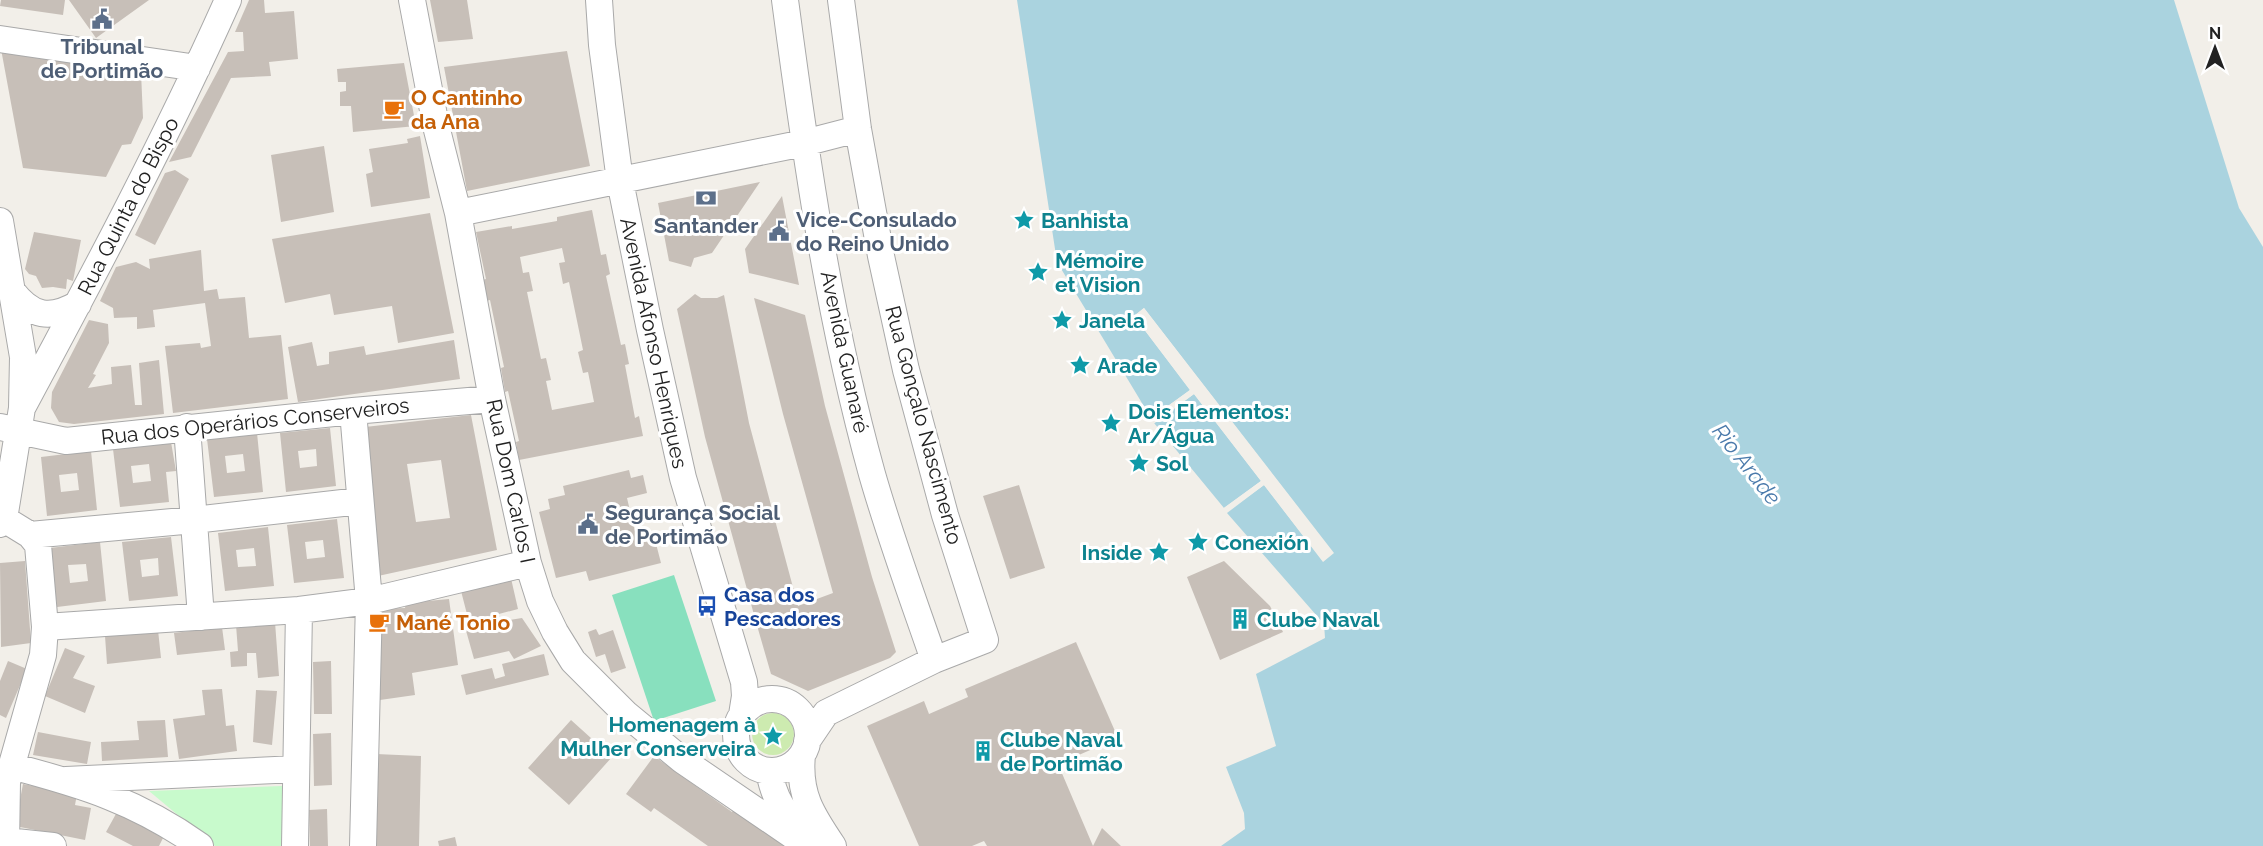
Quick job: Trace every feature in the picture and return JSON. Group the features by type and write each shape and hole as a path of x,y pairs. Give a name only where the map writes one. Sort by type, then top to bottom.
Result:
{"street":[{"name":"Rua Quinta do Bispo","path":"14,422 78,304 197,68 228,0"},
{"name":"Rua Dom Carlos I","path":"412,0 436,126 458,213 492,399 528,563 540,601 573,661 626,713 682,760 808,846"},
{"name":"Avenida Afonso Henriques","path":"599,0 602,45 620,181 683,478 744,682 745,696 742,715"},
{"name":"Avenida Guanaré","path":"785,0 804,143 838,330 873,475 934,660"},
{"name":"Rua Gonçalo Nascimento","path":"805,748 826,713 934,660 985,640 945,515 906,370 881,256 858,129 841,0"},
{"path":"0,39 197,68"},
{"path":"458,213 804,143 858,129"},
{"path":"0,221 23,357 2,521 30,534 38,545 45,627 43,655 11,766 6,796 6,844 52,846"},
{"path":"12,291 23,306 35,312 51,314 65,312 78,304"},
{"name":"Rua dos Operários Conserveiros","path":"14,422 66,441 187,427 492,399"},
{"path":"353,411 369,601 363,846"},
{"path":"187,427 201,616"},
{"path":"30,534 194,520 360,501"},
{"path":"45,627 299,610 369,601 528,563"},
{"path":"295,846 299,610"},
{"path":"816,846 785,815 759,767 739,751 735,736 738,722 742,715 759,701 782,700 795,708 804,719 807,726 800,775 803,794 814,817 833,846"},
{"path":"682,760 727,767 784,769 805,748"},
{"path":"11,766 66,780 124,801 169,824 200,846"},
{"path":"66,780 297,768"}],"green space":[{"path":"674,575 716,701 654,721 612,595"},
{"path":"773,713 781,714 788,719 793,726 793,742 788,749 781,754 773,755 765,754 758,749 753,742 752,734 753,726 758,719 765,714"},
{"path":"282,786 283,846 215,846 149,791"}],"water":[{"name":"Rio Arade","path":"1017,0 2174,0 2239,208 2263,247 2263,846 1221,846 1245,829 1244,813 1226,767 1276,746 1256,674 1325,638 1324,624 1227,513 1264,485 1323,561 1333,553 1144,308 1134,316 1190,390 1151,418 1057,262"},
{"path":"1194,394 1261,481 1224,508 1154,423"}],"pier":[{"path":"1144,308 1334,553 1323,562 1264,485 1224,514 1221,510 1261,481 1194,394 1152,425 1152,421 1191,393 1149,420 1190,390 1134,316","holes":["1144,312 1329,553 1324,557 1267,483 1263,482 1196,392 1192,392 1192,388 1138,316"]}],"building":[{"name":"Tribunal de Portimão","path":"1,0 65,0 63,15 0,6"},
{"name":"Tribunal de Portimão","path":"69,0 149,0 96,38"},
{"path":"249,0 264,0 265,13 294,11 298,59 269,62 271,76 231,78 191,157 169,162 228,52 244,51 243,32 235,32"},
{"path":"430,0 467,0 473,39 438,42"},
{"path":"1,49 141,72 143,118 131,144 122,145 106,177 23,168"},
{"path":"567,51 590,166 467,191 444,67"},
{"path":"404,63 416,126 353,132 351,106 340,106 340,92 346,91 346,82 338,82 337,69"},
{"path":"420,136 430,198 371,207 366,174 373,172 369,149 408,143 407,139"},
{"path":"324,146 334,212 281,222 271,155"},
{"path":"175,170 189,179 155,245 135,235 165,173"},
{"path":"760,182 712,253 694,258 691,267 669,261 658,203"},
{"path":"782,196 799,285 749,273 745,249"},
{"path":"592,210 601,255 606,254 610,274 606,276 621,345 625,344 629,364 625,365 635,418 639,416 643,436 519,460 516,442 519,441 508,391 505,392 501,368 504,367 490,300 486,301 482,280 486,279 476,232 512,226 512,229 557,221 557,217","holes":["562,248 565,262 559,263 563,284 569,282 583,350 578,352 583,373 588,372 594,402 552,410 546,381 551,380 546,358 541,359 527,292 533,291 529,272 523,273 520,257"]},
{"path":"430,213 454,333 398,343 392,306 334,315 330,294 285,303 272,239"},
{"path":"34,232 81,240 73,281 67,279 66,289 42,288 36,276 29,274 25,269"},
{"path":"201,250 204,291 217,289 219,299 245,297 249,338 281,335 288,399 173,413 165,346 200,343 201,348 211,346 205,303 153,310 155,327 137,329 137,317 114,318 113,308 100,301 116,267 136,262 150,269 149,259"},
{"path":"695,294 701,298 717,298 724,295 749,423 798,606 833,593 783,414 754,298 805,315 825,406 872,577 896,652 890,658 808,691 771,674 705,437 677,309"},
{"path":"89,320 108,324 109,343 88,388 112,384 111,367 131,365 135,405 142,405 139,363 159,360 164,414 74,424 59,422 51,408 52,392"},
{"path":"454,340 460,379 298,402 288,347 312,342 317,366 329,364 329,352 364,346 366,355"},
{"path":"471,415 497,550 378,576 365,427","holes":["441,460 450,518 416,522 407,464"]},
{"path":"330,428 336,486 286,492 280,433","holes":["316,449 317,466 300,468 298,451"]},
{"path":"257,433 263,492 214,497 207,439","holes":["243,454 245,471 227,473 225,456"]},
{"path":"171,442 176,471 166,472 169,502 120,507 113,449","holes":["149,464 151,481 133,483 131,466"]},
{"path":"91,451 97,510 47,516 41,457","holes":["77,473 79,490 61,492 59,475"]},
{"name":"Segurança Social de Portimão","path":"629,470 631,478 643,475 647,493 627,498 637,540 654,536 661,563 589,581 586,571 556,578 539,512 550,509 548,499 565,495 563,486"},
{"path":"1019,485 1045,568 1010,579 983,496"},
{"path":"337,519 344,578 294,583 287,525","holes":["323,540 325,557 307,559 305,542"]},
{"path":"268,527 274,586 225,591 218,533","holes":["254,548 256,566 238,567 236,550"]},
{"path":"171,537 178,596 129,601 122,542","holes":["158,558 159,575 142,577 140,560"]},
{"path":"100,542 106,601 57,607 50,548","holes":["86,564 88,581 70,583 68,565"]},
{"path":"25,561 31,643 1,647 0,563"},
{"name":"Clube Naval","path":"1224,561 1270,606 1283,632 1220,660 1187,577"},
{"path":"510,574 518,609 469,622 460,587"},
{"path":"449,599 458,665 412,673 415,695 380,700 374,609 405,608 406,603"},
{"path":"522,618 541,646 514,659 509,651 474,659 465,627"},
{"path":"275,622 279,676 258,678 256,653 247,653 247,666 231,667 230,652 238,651 236,625"},
{"path":"222,627 225,650 177,655 174,633"},
{"path":"596,629 599,635 613,630 626,668 611,673 605,654 596,657 588,632"},
{"path":"158,630 161,658 107,664 105,636"},
{"name":"Clube Naval de Portimão","path":"1076,642 1118,738 1058,764 1093,846 987,846 984,841 972,846 919,846 867,726 924,701 929,714 968,697 965,689"},
{"path":"65,648 85,656 73,678 95,686 85,713 45,696"},
{"path":"544,654 549,675 466,695 461,675 492,668 495,679 505,676 502,664"},
{"path":"8,661 27,669 6,718 0,715 0,681"},
{"path":"331,661 332,714 314,714 313,662"},
{"path":"222,689 226,726 234,725 237,751 179,759 173,719 205,715 202,690"},
{"path":"256,690 277,691 272,745 253,742"},
{"path":"165,720 168,757 102,761 101,742 139,740 137,721"},
{"path":"571,720 612,757 569,805 528,768"},
{"path":"38,732 91,742 87,764 33,755"},
{"path":"331,733 332,785 314,786 313,734"},
{"path":"376,754 421,756 419,846 372,846"},
{"path":"654,756 732,812 736,806 793,846 708,846 654,808 651,812 626,794"},
{"path":"23,784 77,794 75,805 91,808 85,840 15,826"},
{"path":"327,809 328,846 310,846 309,810"},
{"path":"117,812 164,836 159,846 133,846 106,832"},
{"path":"1102,828 1121,846 1093,846"},
{"path":"455,837 457,846 439,846 438,841"}],"place":[{"name":"Tribunal de Portimão","path":"102,19"},
{"name":"O Cantinho da Ana","path":"394,109"},
{"name":"Santander","path":"706,198"},
{"name":"Banhista","path":"1024,220"},
{"name":"Vice-Consulado do Reino Unido","path":"779,231"},
{"name":"Mémoire et Vision","path":"1038,272"},
{"name":"Janela","path":"1062,320"},
{"name":"Arade","path":"1080,365"},
{"name":"Dois Elementos: Ar/Água","path":"1111,423"},
{"name":"Sol","path":"1139,463"},
{"name":"Segurança Social de Portimão","path":"588,524"},
{"name":"Conexión","path":"1198,542"},
{"name":"Inside","path":"1159,552"},
{"name":"Casa dos Pescadores","path":"707,606"},
{"name":"Clube Naval","path":"1240,619"},
{"name":"Mané Tonio","path":"379,622"},
{"name":"Homenagem à Mulher Conserveira","path":"773,736"},
{"name":"Clube Naval de Portimão","path":"983,751"}]}
